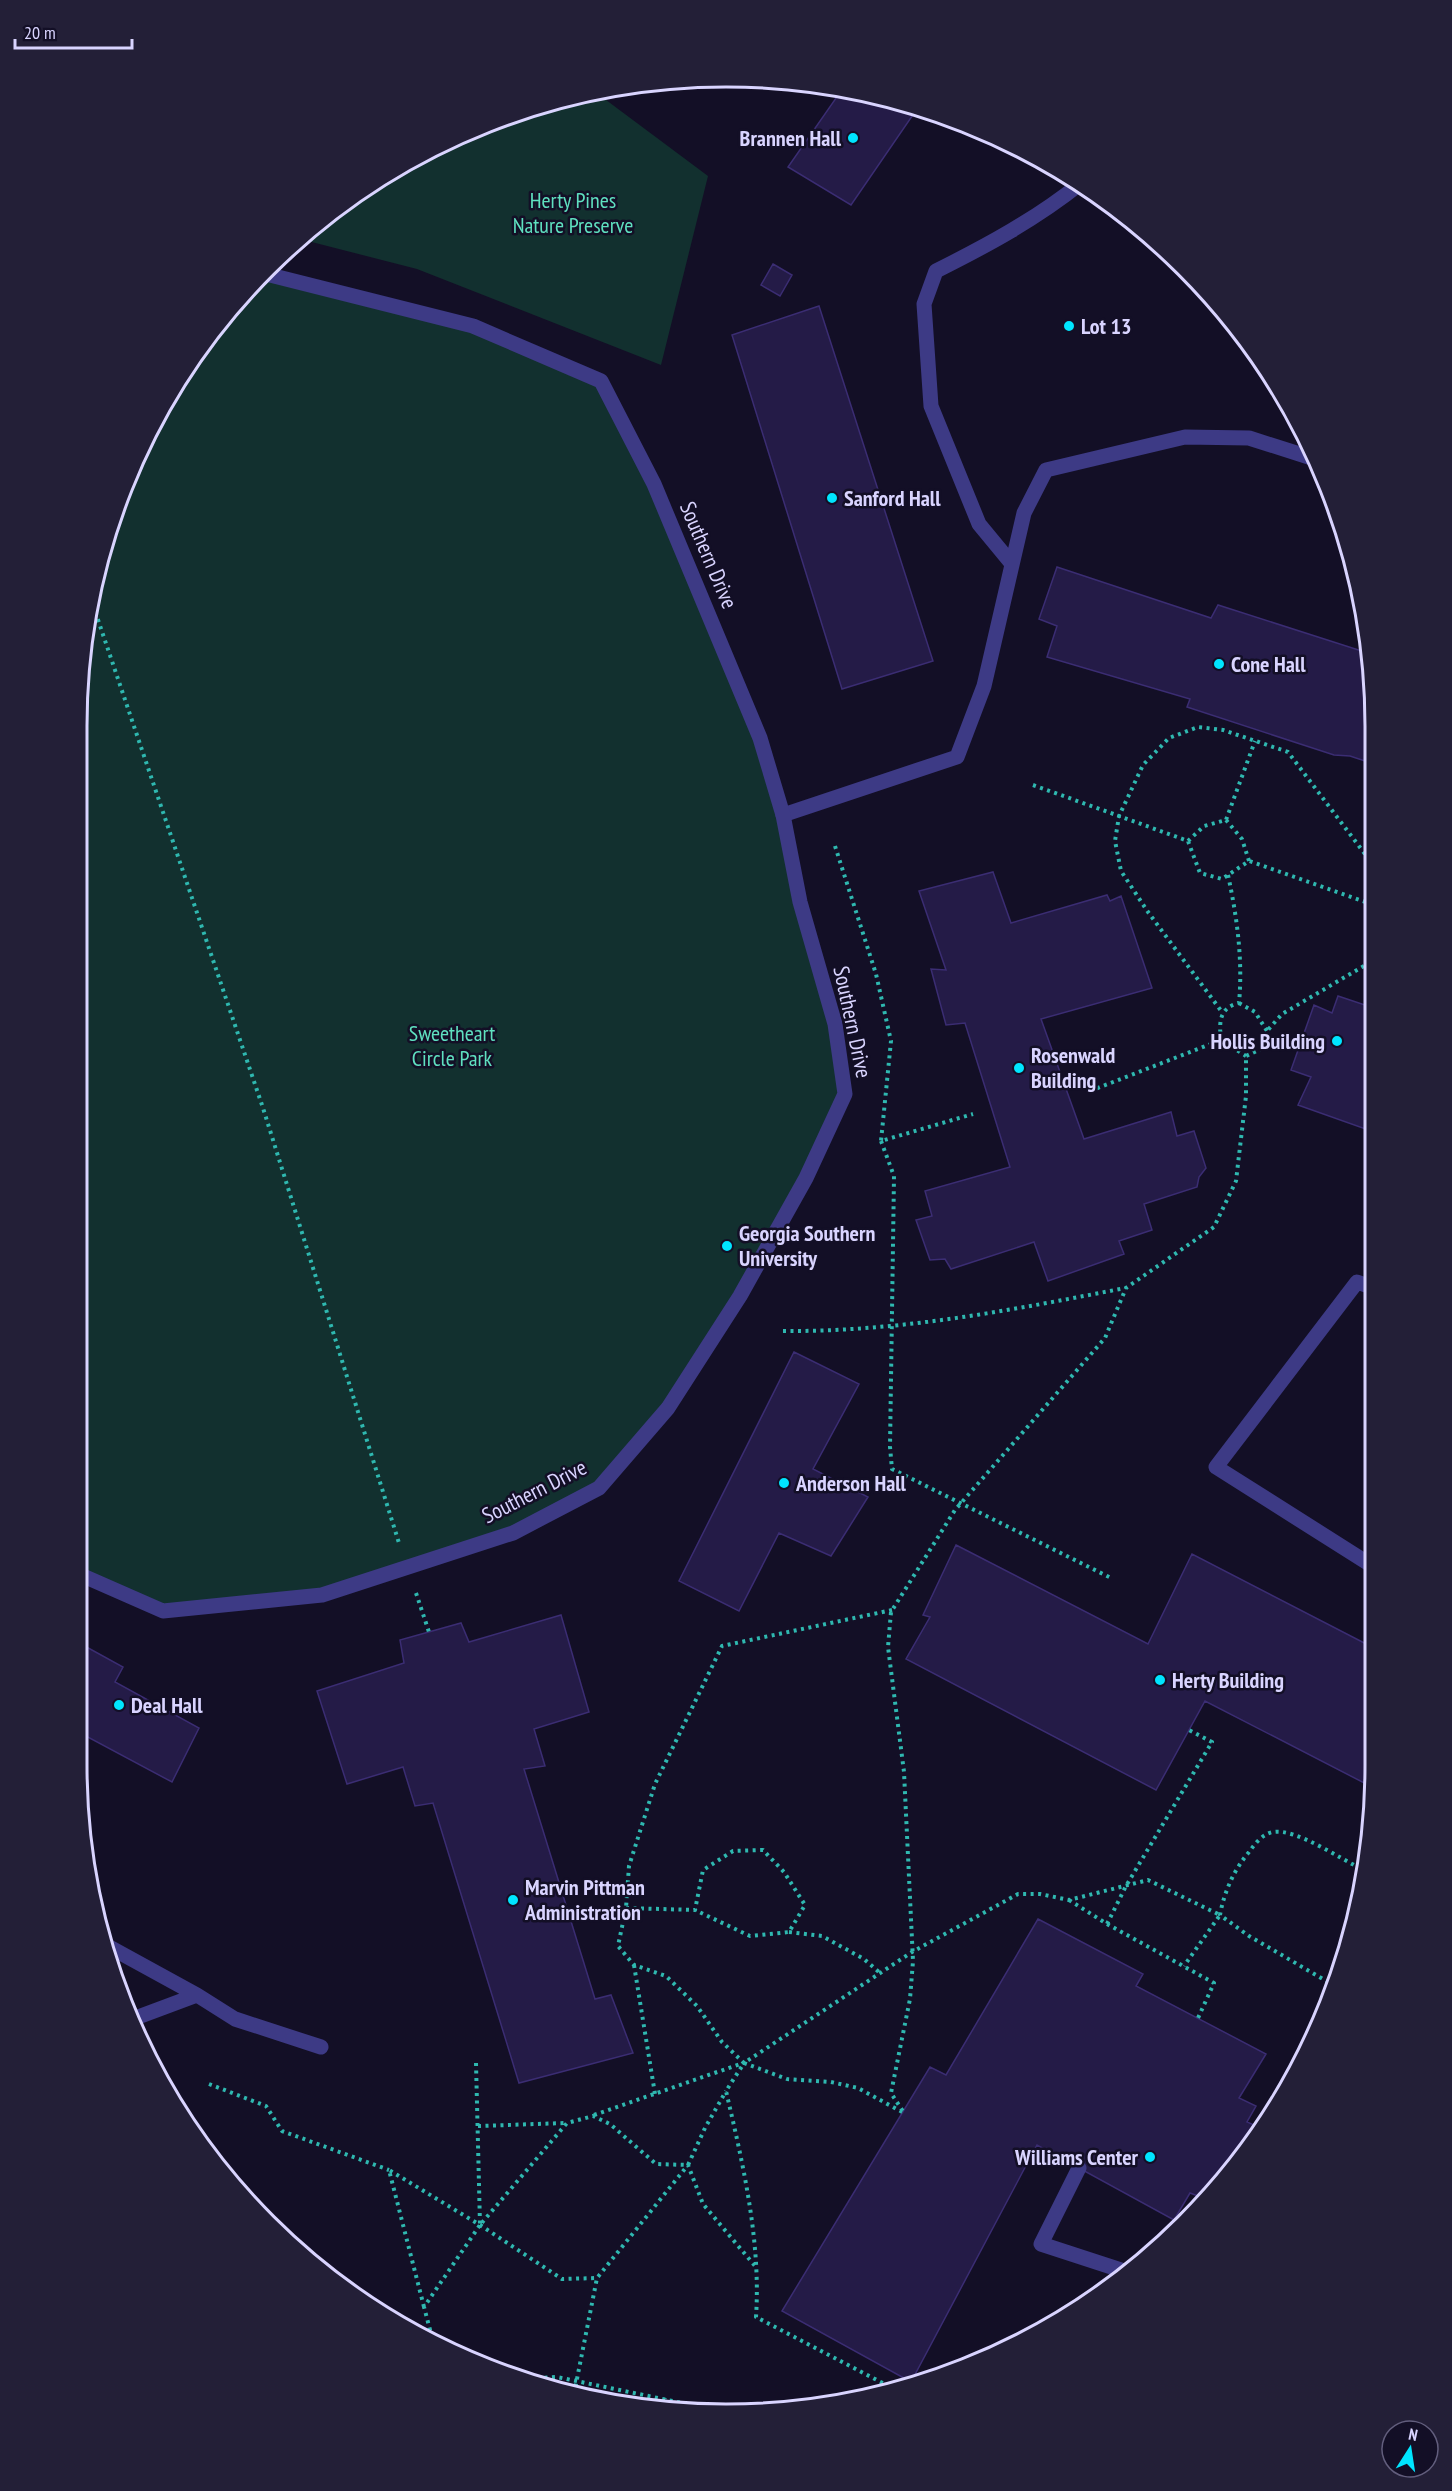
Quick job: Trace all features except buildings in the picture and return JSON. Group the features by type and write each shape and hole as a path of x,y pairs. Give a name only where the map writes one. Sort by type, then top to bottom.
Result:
{"street":[{"path":"1012,564 979,524 931,406 924,304 936,271 1007,236 1072,190"},
{"name":"Southern Drive","path":"87,1578 163,1611 322,1595 513,1533 598,1488 668,1408 740,1296 806,1178 845,1094 835,1024 800,902 783,814 760,738 737,687 704,598 654,484 601,381 473,326 273,276"},
{"path":"783,814 957,757 984,686 1024,513 1046,470 1185,437 1249,438 1305,456"},
{"path":"1365,1285 1357,1282 1216,1467 1365,1561"},
{"path":"115,1950 197,1995 235,2019 321,2047"},
{"path":"139,2017 197,1995"},
{"path":"1078,2168 1041,2244 1118,2269"}],"path":[{"path":"97,616 264,1108 401,1546"},
{"path":"1222,1012 1148,912 1121,871 1115,841 1119,816 1143,765 1155,750 1175,734 1198,727 1223,730 1288,752 1365,854"},
{"path":"1226,820 1255,741"},
{"path":"1033,786 1188,841 1200,873 1222,879 1250,861"},
{"path":"1188,841 1204,826 1226,820"},
{"path":"1226,820 1242,838 1250,861"},
{"path":"835,846 876,974 891,1041 880,1141 894,1176 894,1326 890,1447 892,1469 1111,1578"},
{"path":"1250,861 1365,902"},
{"path":"1228,875 1234,904 1241,976 1239,1003"},
{"path":"1246,1056 1261,1049 1267,1031 1282,1014 1365,965"},
{"path":"1221,1040 1219,1024 1222,1012 1228,1006 1239,1003 1255,1012 1267,1031"},
{"path":"1221,1040 1246,1056"},
{"path":"1090,1091 1221,1040"},
{"path":"783,1331 894,1326 1030,1306 1126,1288 1214,1227 1236,1181 1246,1096 1246,1056"},
{"path":"880,1141 973,1114"},
{"path":"634,1965 666,1976 697,2006 722,2042 744,2063 787,2079 831,2082 858,2088 904,2113 891,2093 910,1999 912,1952 904,1772 888,1647 893,1610 962,1502 1105,1338 1126,1288"},
{"path":"415,1589 429,1632"},
{"path":"655,2094 634,1965 618,1946 626,1908 629,1866 655,1784 722,1646 893,1610"},
{"path":"1107,1924 1126,1886 1212,1742 1189,1730"},
{"path":"1184,1966 1220,1915 1230,1883 1244,1858 1261,1838 1273,1832 1295,1834 1357,1866"},
{"path":"695,1910 703,1870 733,1851 763,1850 784,1872 805,1905 789,1932"},
{"path":"1069,1900 1148,1880 1220,1915 1249,1936 1327,1981"},
{"path":"478,2126 567,2123 594,2116 744,2063 912,1952 1018,1894 1040,1894 1069,1900 1107,1924 1214,1983 1198,2018"},
{"path":"626,1908 695,1910 750,1936 789,1932 822,1936 864,1959 880,1973"},
{"path":"476,2063 480,2225"},
{"path":"575,2386 597,2278 688,2165 705,2128 744,2063"},
{"path":"209,2084 266,2106 282,2132 389,2170 480,2225 562,2279 597,2278"},
{"path":"726,2091 752,2221 756,2267 756,2317 884,2384"},
{"path":"594,2116 610,2124 656,2164 688,2165"},
{"path":"424,2307 480,2225 567,2123"},
{"path":"688,2165 703,2204 756,2267"},
{"path":"389,2170 430,2331"},
{"path":"546,2378 576,2380 687,2403"}],"green space":[{"name":"Herty Pines Nature Preserve","path":"604,98 708,176 661,365 417,269 310,242 371,195 443,153 521,121"},
{"name":"Sweetheart Circle Park","path":"273,276 473,326 601,381 760,738 845,1094 806,1178 668,1408 599,1488 513,1533 322,1595 163,1611 87,1578 88,684 99,601 109,561 121,521 153,443 173,406 219,337"}],"place":[{"name":"Brannen Hall","path":"853,138"},
{"name":"Lot 13","path":"1069,326"},
{"name":"Sanford Hall","path":"832,498"},
{"name":"Cone Hall","path":"1219,664"},
{"name":"Hollis Building","path":"1337,1041"},
{"name":"Rosenwald Building","path":"1019,1068"},
{"name":"Georgia Southern University","path":"727,1246"},
{"name":"Anderson Hall","path":"784,1483"},
{"name":"Herty Building","path":"1160,1680"},
{"name":"Deal Hall","path":"119,1705"},
{"name":"Marvin Pittman Administration","path":"513,1900"},
{"name":"Williams Center","path":"1150,2157"}]}
